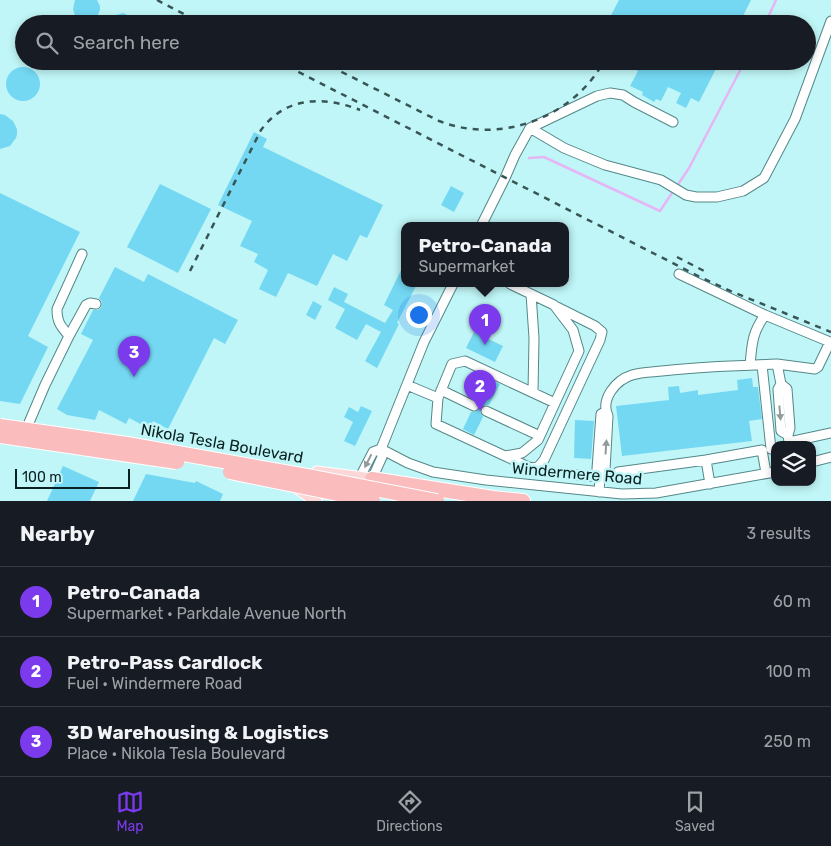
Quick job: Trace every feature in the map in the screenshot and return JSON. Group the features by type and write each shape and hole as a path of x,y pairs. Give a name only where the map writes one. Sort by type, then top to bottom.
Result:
{"highway":[{"name":"Nikola Tesla Boulevard","path":"0,426 127,444 437,501"},
{"name":"Nikola Tesla Boulevard","path":"0,436 201,466 356,498 384,490 429,489"},
{"path":"366,478 429,489 522,501"}],"main road":[{"path":"0,432 234,468 262,466 366,478 356,498"},
{"path":"234,468 260,480 300,490 356,498"},
{"path":"260,480 296,482 356,498"},
{"path":"300,490 316,501"}],"street":[{"path":"816,62 831,21"},
{"path":"530,128 564,148 605,164 661,180 686,195 717,197 743,191 764,178 795,119 813,70"},
{"path":"483,222 530,128 597,96 610,93 623,95 673,122"},
{"path":"69,336 57,319 57,309 82,254"},
{"path":"599,492 600,477 597,469 601,414 606,411 607,401 612,389 620,381 632,375 683,368 777,364 815,369 818,367 830,342 764,315 679,274"},
{"path":"366,478 382,457 381,449 424,342 452,287"},
{"path":"516,287 595,326 602,332 544,460 538,467 531,468 436,424 440,394 452,364 464,361 555,403"},
{"path":"531,294 534,338 533,392"},
{"path":"24,435 41,394 86,305 90,303 96,304"},
{"path":"505,456 522,453 538,440 578,351 573,330 554,305"},
{"path":"750,365 752,338 764,315"},
{"path":"777,364 781,384 787,389 790,428 787,441"},
{"path":"762,365 770,472"},
{"path":"407,385 474,406"},
{"path":"486,411 540,436"},
{"path":"792,441 831,433"},
{"name":"Windermere Road","path":"381,449 408,463 433,472 486,480 622,494 656,493 770,472"},
{"path":"618,472 769,449"},
{"path":"816,461 831,457"},
{"path":"706,460 710,484"},
{"path":"565,474 600,477"}],"building":[{"path":"75,0 97,0 100,6 98,15 75,15 73,9"},
{"path":"619,0 751,0 744,15 611,15"},
{"path":"15,69 32,70 39,77 39,91 30,100 16,100 7,91 7,77"},
{"path":"636,70 715,70 699,102 691,98 686,108 676,103 681,93 668,87 661,101 656,99 654,102 642,95 643,92 630,86 638,71"},
{"path":"0,114 13,121 17,134 10,146 0,149"},
{"path":"254,132 267,139 263,147 383,205 367,238 360,235 347,261 333,254 317,286 288,273 276,297 259,289 268,270 254,262 258,254 240,246 252,221 218,205"},
{"path":"160,184 211,209 178,273 127,247"},
{"path":"451,186 464,193 454,212 441,205"},
{"path":"0,193 80,232 28,336 48,347 20,404 0,401"},
{"path":"115,267 144,282 148,274 238,320 225,344 214,338 168,429 153,421 150,429 129,418 126,424 99,410 95,420 67,415 57,409 93,340 81,334 93,310 101,308 102,302 99,298"},
{"path":"401,270 401,287 415,287 377,368 365,361 381,332 366,324 357,340 335,328 345,309 328,300 334,287 348,294 344,302 385,323 393,310 384,305"},
{"path":"313,301 322,306 315,320 306,315"},
{"path":"474,332 503,346 495,362 466,348"},
{"path":"752,378 753,387 758,387 762,419 749,421 752,441 622,456 616,406 669,400 668,387 679,386 680,393 698,390 698,395 738,390 737,380"},
{"path":"488,379 500,384 489,405 481,408 480,412 483,417 474,435 463,429 471,412 479,409 480,405 477,400"},
{"path":"361,406 372,411 355,446 344,441 353,422 344,417 349,407 358,412"},
{"path":"575,420 594,421 591,459 574,458"},
{"path":"63,466 99,482 90,501 47,501"},
{"path":"146,474 195,483 196,481 223,494 220,501 133,501"}],"waterway":[{"path":"769,15 776,0"},
{"path":"677,186 689,168 740,70"},
{"path":"529,158 544,157 660,211 674,190"}],"railway":[{"path":"157,0 186,15"},
{"path":"295,70 698,276 831,332"},
{"path":"338,70 439,121 462,128 486,130 510,128 533,121 554,111 574,98 591,81 598,70"},
{"path":"190,271 261,130 271,119 294,105 306,102 333,102 360,110"},
{"path":"677,257 708,273"}],"place":[{"name":"Petro-Canada","path":"485,345"},
{"name":"3D Warehousing & Logistics","path":"134,377"},
{"name":"Petro-Pass Cardlock","path":"480,411"}]}
